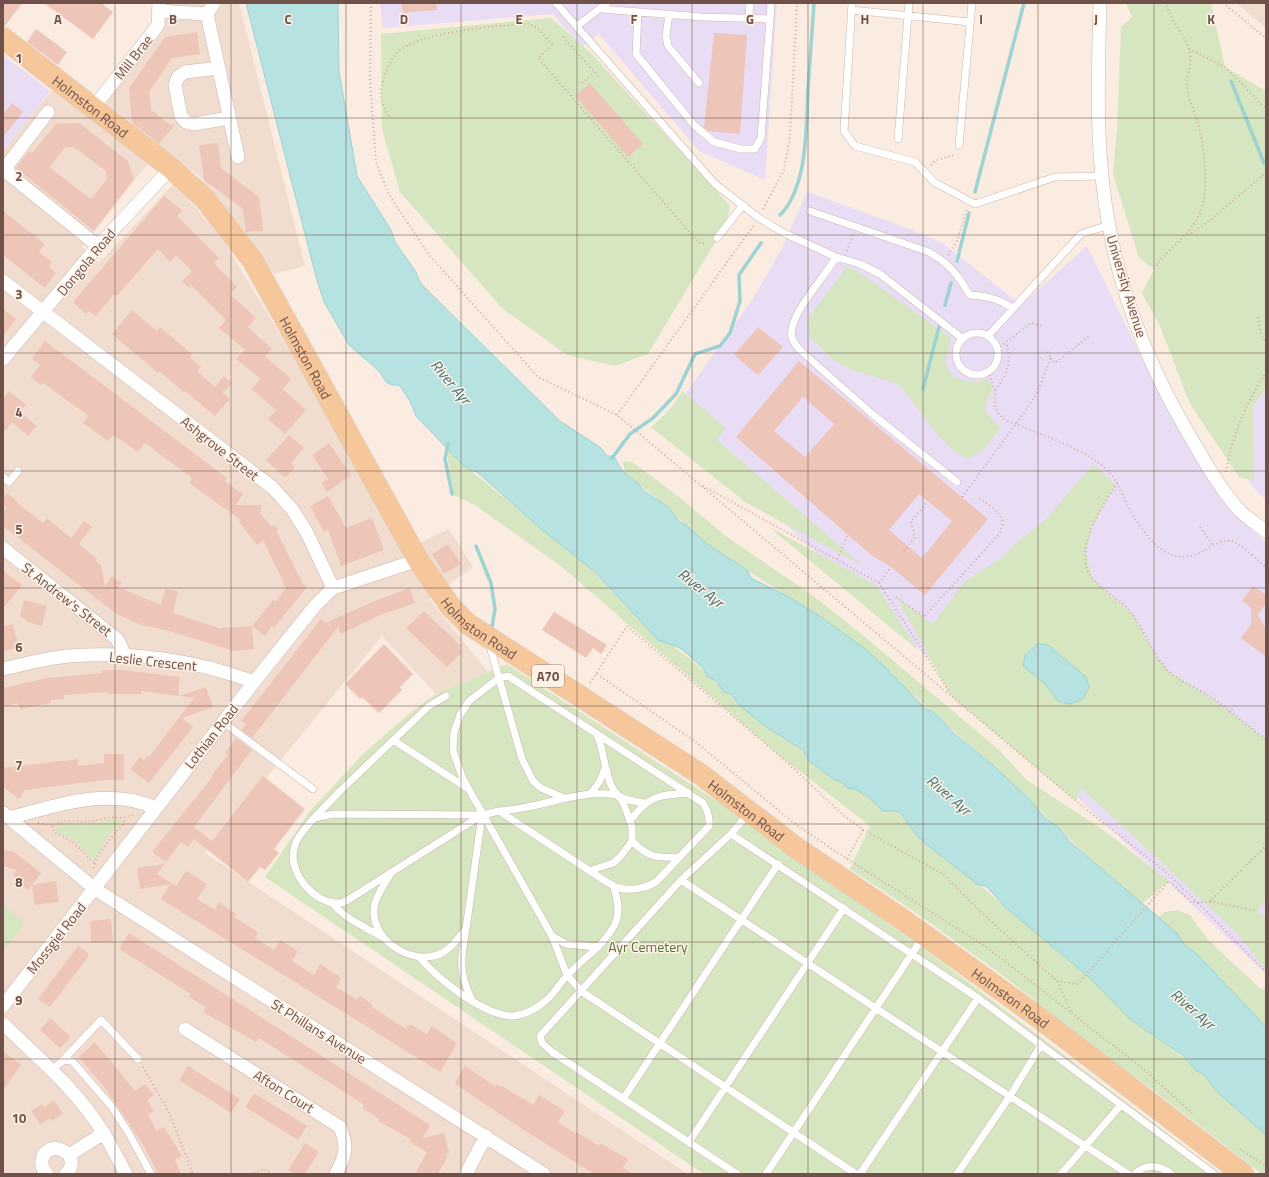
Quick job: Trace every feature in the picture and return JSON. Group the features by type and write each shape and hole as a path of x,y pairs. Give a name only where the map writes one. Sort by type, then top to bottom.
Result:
{"main road":[{"name":"Holmston Road","path":"3,38 171,168 206,199 253,261 418,560 450,606 468,624 488,639 582,696 700,774 798,849 842,868 925,935 1034,1014 1243,1174"}],"street":[{"name":"University Avenue","path":"1100,3 1098,110 1103,176 1109,225 1117,263 1138,330 1172,406 1215,478 1241,511 1266,531"},
{"path":"159,7 210,8 219,68 238,157"},
{"name":"Mill Brae","path":"94,107 158,25 159,7"},
{"path":"219,68 185,72 178,77 174,85 181,116 186,122 194,124 229,118"},
{"path":"48,112 6,167 10,175 98,246"},
{"name":"Dongola Road","path":"3,359 98,246 171,168"},
{"name":"Ashgrove Street","path":"3,281 273,488 292,509 306,533 333,588"},
{"name":"St Andrew's Street","path":"3,548 117,639 125,655"},
{"path":"333,588 418,560"},
{"name":"Lothian Road","path":"95,889 155,808 254,682 314,607 333,588"},
{"name":"Leslie Crescent","path":"3,669 69,656 125,655 197,664 223,670 254,682"},
{"path":"5,818 78,801 103,799 142,802 155,808"},
{"name":"St Phillans Avenue","path":"5,818 95,889 544,1174"},
{"name":"Mossgiel Road","path":"3,1006 95,889"},
{"path":"3,1024 53,1070 80,1101 104,1133 126,1174"},
{"name":"Afton Court","path":"185,1029 340,1127 346,1144 344,1159 336,1174"},
{"path":"69,1155 104,1133"},
{"path":"466,1174 486,1136"},
{"path":"47,1174 42,1163 42,1158 48,1151 57,1148 69,1155 71,1164 66,1174"}],"lane":[{"path":"556,3 715,184 759,218 784,233 836,257 844,258 880,274 962,339"},
{"path":"577,26 607,3"},
{"path":"749,17 750,3"},
{"path":"638,12 636,54 694,125 714,142 740,149 755,149 761,138 771,3"},
{"path":"898,140 909,3"},
{"path":"959,145 972,3"},
{"path":"970,22 908,16 851,7 844,131 854,146 915,162 934,182 975,204 1055,178 1103,176"},
{"path":"601,9 770,19"},
{"path":"669,14 666,36 668,46 699,83"},
{"path":"717,238 743,205"},
{"path":"810,211 929,252 944,260 959,277 964,289 970,295 986,296 1000,300 1013,308"},
{"path":"988,336 1081,234 1109,225"},
{"path":"836,257 830,269 799,312 792,325 792,337 796,346 871,413 957,482"},
{"path":"974,333 988,336 993,340 997,349 997,360 988,371 975,374 963,369 957,358 957,351 962,339 974,333"},
{"path":"3,477 9,482 18,471"},
{"path":"488,639 522,759 533,781 541,788 564,798"},
{"path":"499,811 589,871 613,885 620,888 639,888 653,884 708,826 710,819 707,809 703,804 690,793 508,676 499,678 469,701 460,715 454,732 453,750 456,764 482,815 552,936 567,976 581,991 856,1174"},
{"path":"446,696 430,706 393,740 314,818 295,844 293,851 299,879 311,892 327,901 340,903 351,898 482,815"},
{"path":"223,722 313,789"},
{"path":"589,871 613,862 620,857 632,841 632,828 630,820 622,802 616,795 607,777 602,744 594,731"},
{"path":"393,740 469,790"},
{"path":"591,793 600,781 606,767"},
{"path":"314,818 334,814 482,815 591,793 616,795 624,799 644,803"},
{"path":"630,820 644,803 666,794 690,793"},
{"path":"737,1174 552,1052 542,1043 540,1036 681,880 732,834 750,812"},
{"path":"472,999 463,979 461,961 482,815"},
{"path":"732,834 978,998 1214,1174"},
{"path":"632,841 644,853 652,856 680,857"},
{"path":"623,1099 778,864"},
{"path":"382,937 375,915 375,903 391,873"},
{"path":"681,880 1128,1174"},
{"path":"332,902 353,920 382,937 394,948 420,958 432,972 491,1012 514,1016 529,1012 552,996 567,976 598,947 616,923 618,902 613,885"},
{"path":"689,1142 844,908"},
{"path":"420,958 442,952 455,942 466,929"},
{"path":"766,1174 925,935"},
{"path":"552,936 566,944 598,947"},
{"path":"860,1174 978,998"},
{"path":"53,1070 101,1020 138,1059"},
{"path":"957,1174 1010,1096 1041,1046"},
{"path":"63,1060 68,1059 73,1062 112,1108 128,1132 151,1174"},
{"path":"1061,1174 1121,1105"},
{"path":"1135,1174 1150,1166 1165,1169 1171,1174"}],"path":[{"path":"371,3 370,80 376,162 389,195 430,256 538,377 584,398 617,415 626,422 951,696 1166,873 1197,902 1266,972"},
{"path":"1166,3 1168,10 1189,49 1191,67 1187,85 1202,142 1205,192 1201,212 1185,237"},
{"path":"1223,3 1266,38"},
{"path":"389,116 382,105 382,85 388,65 399,51 430,36 467,30 529,24 537,28 553,45"},
{"path":"563,37 600,78"},
{"path":"549,48 538,58 698,242 706,244"},
{"path":"1189,49 1225,67 1266,109"},
{"path":"582,83 595,73"},
{"path":"922,169 936,160 952,156 959,145"},
{"path":"1154,269 1160,260 1185,237 1204,225 1266,173"},
{"path":"944,260 957,241 969,201"},
{"path":"844,258 856,226"},
{"path":"1258,317 1261,334 1266,343"},
{"path":"997,349 1031,323 1043,326"},
{"path":"1046,349 1055,363 1089,336"},
{"path":"995,390 1004,379 1008,368 1010,356 1006,342"},
{"path":"962,497 1036,395 1051,358"},
{"path":"988,371 995,390 995,405 997,411 1004,418 1016,424 1078,451 1107,470 1117,483 1128,506 1151,541 1168,554 1190,557 1213,545 1222,542 1235,542 1266,567"},
{"path":"1223,488 1230,447 1241,418 1266,372"},
{"path":"1117,483 1092,527 1087,547 1088,571 1092,578 1124,605 1134,616 1155,655 1169,671 1211,698 1266,739"},
{"path":"698,484 879,583 951,696"},
{"path":"896,597 924,617 1000,533 1004,523 1001,516 993,507 977,497"},
{"path":"904,551 915,537 910,522 927,502"},
{"path":"1200,527 1213,545"},
{"path":"837,559 848,535"},
{"path":"879,583 891,567"},
{"path":"582,696 627,626 789,764 843,815 864,830 944,875 985,916 1056,981 1072,1012"},
{"path":"596,674 697,743 795,824 842,868 985,946 1072,1012 1146,1072 1198,1118"},
{"path":"1230,712 1234,706"},
{"path":"5,818 52,826 64,821 89,822 111,817 123,818 155,808"},
{"path":"52,826 54,832 73,842 94,863 112,835 124,823 123,818"},
{"path":"842,868 864,830"},
{"path":"1210,901 1266,846"},
{"path":"1056,981 1078,984 1168,881 1192,903 1210,901 1257,911"},
{"path":"138,1059 169,1112 193,1174"},
{"path":"1234,1146 1266,1166"},
{"path":"250,1174 264,1169 272,1174"}],"shaded area":[{"path":"162,3 239,3 305,266 274,274 200,177 104,101 162,22"},
{"path":"380,3 777,3 765,180 699,151 599,34 582,47 553,14 383,28"},
{"path":"1236,3 1266,3 1266,28"},
{"path":"3,55 50,91 3,151"},
{"path":"55,86 150,161 82,247 99,263 174,183 221,237 303,372 403,551 449,529 473,567 429,599 488,672 436,694 382,636 205,853 688,1174 3,1174 3,151"},
{"path":"807,192 910,229 944,244 1021,305 1087,246 1160,395 1227,506 1266,543 1266,974 670,416 754,297 783,246"},
{"path":"1266,390 1266,500 1250,484 1245,473 1253,406"}],"green space":[{"path":"1126,3 1211,3 1225,67 1266,91 1266,389 1253,406 1254,481 1239,477 1190,404 1160,326 1142,293 1154,269 1139,258 1113,174 1117,129 1121,27 1132,17"},
{"path":"551,18 590,52 730,206 726,224 648,354 615,366 567,355 503,309 400,192 382,129 381,34"},
{"path":"847,267 862,274 951,338 946,360 950,374 959,379 972,382 987,379 993,387 987,401 986,410 990,417 1001,427 982,451 968,459 954,451 937,434 904,390 895,383 852,370 833,360 809,336 808,318"},
{"path":"682,391 726,428 717,440 863,566 745,502 651,427 668,411"},
{"path":"447,448 470,470 588,566 653,634 673,646 695,663 746,710 879,806 896,811 938,853 972,879 1078,967 1137,1023 1201,1071 1225,1099 1266,1135 1266,1174 1262,1174 1161,1096 1066,1027 1040,1004 1002,975 912,910 850,869 870,826 779,755 562,567 475,505 452,494"},
{"path":"623,461 632,462 679,497 727,537 812,595 859,632 998,749 1027,780 1106,832 1169,881 1142,904 1086,855 994,766 841,631 707,544 655,497 625,473"},
{"path":"1093,465 1115,485 1092,527 1086,551 1092,578 1134,616 1155,655 1169,671 1211,698 1266,739 1266,899 1257,911 1266,917 1266,970 1235,931 1081,788 1076,801 951,696 896,597 933,624 964,582 1005,555 1009,549 1046,519"},
{"path":"769,527 876,585 918,650"},
{"name":"Ayr Cemetery","path":"507,664 744,819 943,963 1221,1174 704,1174 265,877 310,811 365,752 416,708 436,694"},
{"path":"119,819 122,821 110,834 95,860 87,854 77,842 55,829 63,824 91,824"},
{"path":"3,905 25,923 3,951"},
{"path":"1177,910 1190,915 1208,940 1261,989 1266,988 1266,1027 1197,954 1185,946 1177,933 1157,918 1165,912"}],"water":[{"name":"River Ayr","path":"246,3 338,3 339,71 357,176 391,230 395,242 416,272 419,280 425,288 560,421 601,448 607,456 614,456 621,469 629,477 638,483 644,491 668,507 679,521 686,525 707,544 748,571 751,578 789,597 818,615 860,645 882,664 924,707 936,714 954,733 994,766 1030,800 1044,817 1058,827 1070,842 1177,933 1185,946 1197,954 1266,1027 1266,1135 1215,1090 1204,1074 1197,1071 1182,1055 1130,1019 1090,978 1005,907 987,887 977,884 921,840 900,813 896,811 883,811 868,797 855,789 847,788 842,782 835,780 809,761 803,750 765,726 739,705 732,695 724,692 716,681 707,676 703,668 685,652 678,647 658,640 595,572 540,528 477,472 470,470 463,465 416,416 410,401 399,385 392,385 386,382 379,371 349,345 324,302 316,277"},
{"path":"1038,644 1048,645 1086,677 1089,687 1083,699 1070,704 1058,701 1043,682 1023,666 1025,655"}],"building":[{"path":"3,3 22,3 5,26 3,26"},
{"path":"44,3 101,3 113,12 93,39"},
{"path":"401,3 436,3 437,10 403,13"},
{"path":"36,29 67,52 58,65 27,42"},
{"path":"197,32 200,54 172,58 149,92 151,110 173,127 159,144 132,123 129,88 165,37"},
{"path":"714,33 747,35 740,134 708,131 704,127"},
{"path":"590,83 643,144 628,157 575,96"},
{"path":"12,103 23,112 3,137 3,114"},
{"path":"79,123 128,161 134,179 94,231 16,168 29,151 32,153 56,124","holes":["66,147 74,147 106,171 107,179 91,199 49,167"]},
{"path":"218,143 221,168 259,197 263,231 246,232 243,209 204,180 199,145"},
{"path":"164,196 182,210 177,216 219,258 214,263 237,287 230,294 256,318 248,327 272,349 265,356 291,379 283,389 306,410 285,434 268,419 276,410 251,389 261,379 236,359 245,350 219,328 226,320 191,285 189,288 182,281 192,271 176,255 170,262 158,249 117,296 114,294 96,316 89,311 86,314 73,302"},
{"path":"3,211 45,244 39,252 52,262 49,267 56,273 45,288 3,255"},
{"path":"3,309 16,319 3,336"},
{"path":"132,310 157,331 160,327 192,354 190,357 201,367 197,371 215,387 224,376 232,383 223,393 230,399 215,416 160,372 158,373 112,334"},
{"path":"758,327 783,347 758,375 734,355"},
{"path":"45,341 227,478 225,481 243,494 236,505 262,505 260,513 271,526 275,526 278,529 277,532 303,584 307,587 274,628 272,626 265,636 252,626 273,600 275,602 286,588 263,540 257,545 239,522 241,520 189,483 192,478 145,443 138,452 113,435 108,441 83,423 88,416 82,411 43,383 41,385 31,377 40,365 32,359"},
{"path":"799,361 988,519 925,595 891,567 871,555 736,437","holes":["803,397 834,424 805,457 774,431","919,494 952,521 922,558 889,530"]},
{"path":"9,391 26,405 20,412 37,426 28,436 12,422 3,433 3,399"},
{"path":"289,435 304,448 291,463 295,467 285,478 266,460"},
{"path":"329,443 351,475 327,492 321,483 328,479 312,455"},
{"path":"7,493 18,502 17,503 43,523 47,518 71,538 84,521 92,527 79,544 97,559 96,561 101,565 105,586 112,576 122,583 118,587 161,605 165,589 178,591 173,613 219,628 252,626 254,649 234,651 166,630 141,625 115,613 3,526 3,513 7,508 3,504 3,498"},
{"path":"328,496 346,528 372,518 384,550 341,566 328,530 324,532 310,506"},
{"path":"448,544 461,564 444,574 432,554"},
{"path":"3,571 22,585 3,609"},
{"path":"1253,586 1266,595 1266,603 1251,625 1251,608 1242,601"},
{"path":"410,588 415,603 378,616 341,634 338,627 252,738 242,730 246,724 241,721 321,619 325,623 377,600"},
{"path":"24,600 47,606 42,626 28,622 20,616"},
{"path":"424,611 461,646 458,648 462,652 447,667 406,628"},
{"path":"554,612 607,645 601,654 593,648 586,658 542,630"},
{"path":"1258,615 1266,629 1266,657 1241,638"},
{"path":"13,624 19,648 3,651 3,627"},
{"path":"384,644 413,674 400,687 402,690 379,713 362,697 360,699 345,684"},
{"path":"102,670 123,670 180,677 178,696 141,691 141,694 108,694 108,692 64,695 64,699 51,700 51,703 20,709 18,703 3,707 3,688 47,678 102,673"},
{"path":"206,687 213,707 182,718 193,727 149,783 130,769 140,757 144,760 147,756 149,757 194,698 180,696"},
{"path":"236,738 252,750 194,827 212,841 263,776 305,809 274,849 279,853 265,870 260,867 248,882 194,839 188,847 181,842 166,862 152,852 213,776 212,775 228,755 225,753"},
{"path":"104,754 124,754 124,780 104,780 25,790 19,799 3,787 3,768 78,759 78,766 104,763"},
{"path":"3,850 14,852 41,873 28,890 17,882 19,880 13,875 17,870 3,866"},
{"path":"165,864 157,874 176,886 186,871 195,876 207,884 197,899 215,910 219,902 236,914 234,917 258,932 255,938 274,950 280,940 298,951 292,961 314,975 320,964 341,978 336,987 357,1000 360,996 373,1005 372,1007 406,1029 410,1024 427,1034 431,1026 457,1043 440,1072 161,899 170,884 140,889 137,868"},
{"path":"56,881 59,902 35,905 32,885"},
{"path":"111,919 113,942 91,943 90,921"},
{"path":"129,933 430,1125 423,1138 444,1133 449,1153 446,1154 447,1158 438,1174 415,1174 427,1152 409,1141 412,1140 378,1121 379,1119 362,1108 364,1105 360,1102 259,1038 256,1042 203,1012 206,1007 189,997 191,994 119,949"},
{"path":"78,946 88,953 88,957 50,1007 38,999"},
{"path":"50,1018 71,1037 60,1048 40,1030"},
{"path":"95,1042 135,1091 145,1084 154,1095 147,1100 154,1111 148,1115 157,1131 164,1127 182,1156 175,1160 181,1174 158,1174 142,1143 107,1091 79,1057"},
{"path":"3,1051 21,1065 3,1090"},
{"path":"465,1065 495,1087 497,1084 501,1087 502,1086 533,1105 539,1095 565,1111 558,1122 576,1134 577,1132 599,1146 600,1143 628,1159 623,1168 633,1174 594,1174 522,1129 455,1083"},
{"path":"188,1066 240,1099 231,1113 179,1080"},
{"path":"254,1093 307,1126 298,1140 245,1107"},
{"path":"54,1100 63,1114 52,1121 50,1118 40,1124 31,1111 42,1104 44,1107"},
{"path":"305,1143 319,1152 305,1174 294,1174 288,1170"}],"waterway":[{"path":"780,215 789,203 796,189 804,156 814,3"},
{"path":"975,192 1024,3"},
{"path":"1231,81 1264,163"},
{"path":"957,261 969,213"},
{"path":"612,458 630,434 653,418 676,394 695,354 720,346 730,333 740,301 739,275 761,243"},
{"path":"945,305 951,283"},
{"path":"923,389 939,327"},
{"path":"448,444 445,459 452,494"},
{"path":"476,546 491,583 495,609 492,627"}]}
